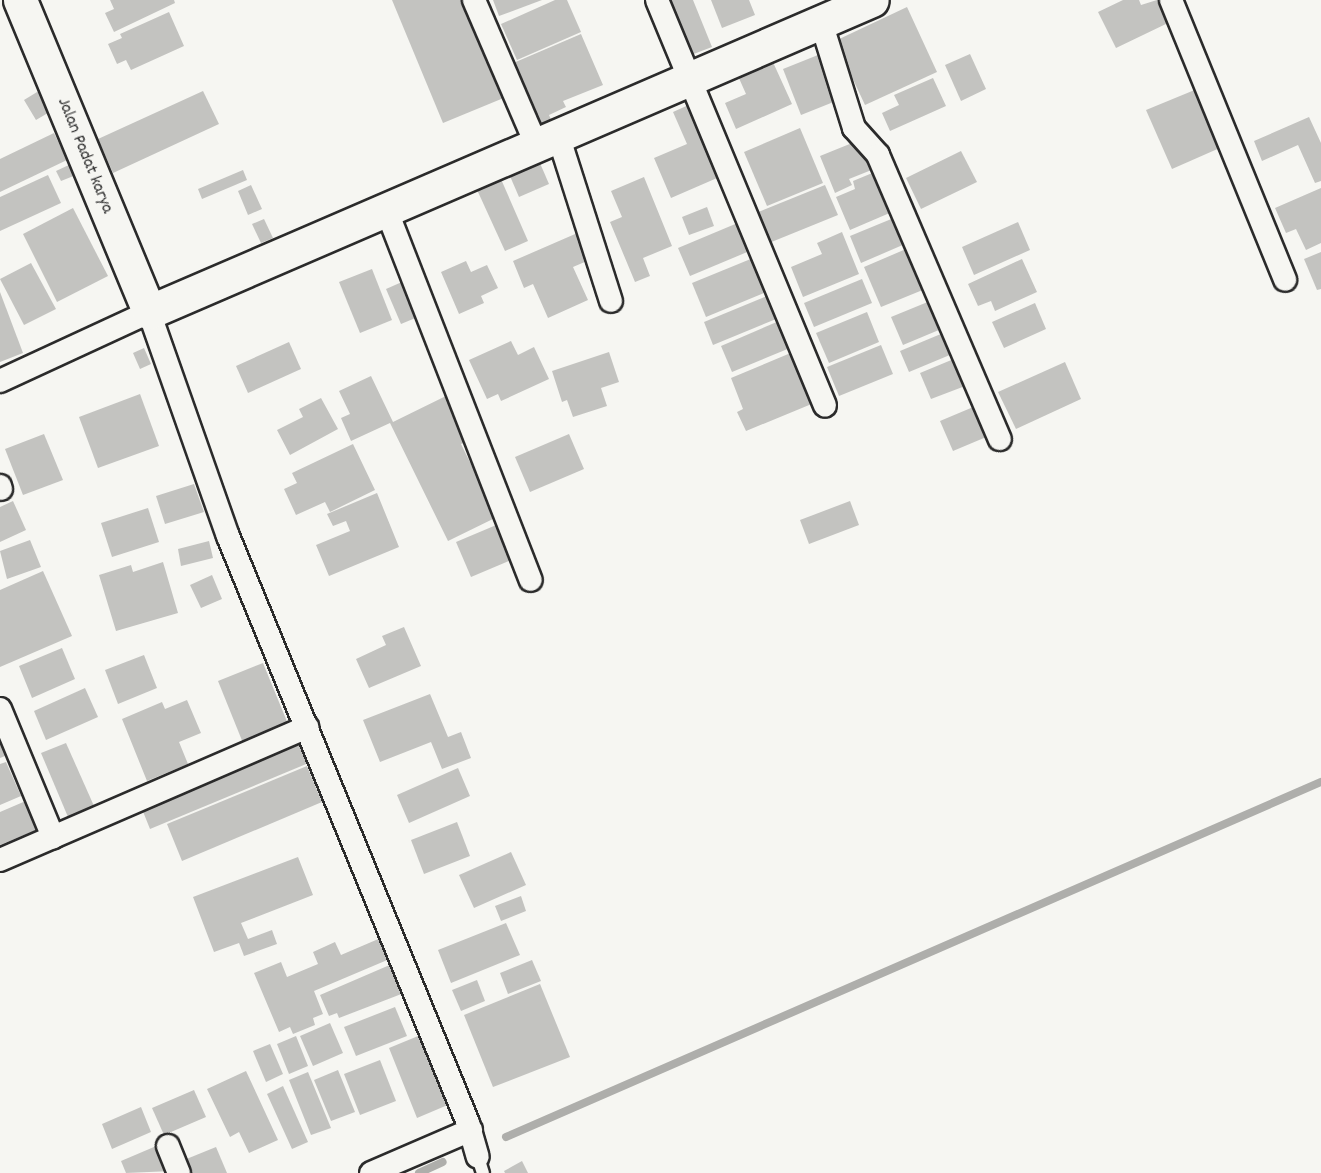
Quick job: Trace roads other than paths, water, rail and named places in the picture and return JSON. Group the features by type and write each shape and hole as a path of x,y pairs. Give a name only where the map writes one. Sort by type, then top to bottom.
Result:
{"main road":[{"name":"Jalan Padat karya","path":"20,0 149,312"},
{"path":"149,312 872,0"}],"street":[{"path":"474,0 547,140 611,301"},
{"path":"657,0 825,406"},
{"path":"1171,0 1285,280"},
{"path":"821,22 854,128 878,155 1000,439"},
{"path":"386,209 531,580"},
{"path":"0,381 149,312 228,536 308,727 476,1150 371,1173"},
{"path":"0,709 53,837"},
{"path":"0,860 308,727"},
{"path":"168,1146 179,1173"}],"waterway":[{"path":"506,1137 1321,782"},
{"path":"419,1173 443,1162"}]}
